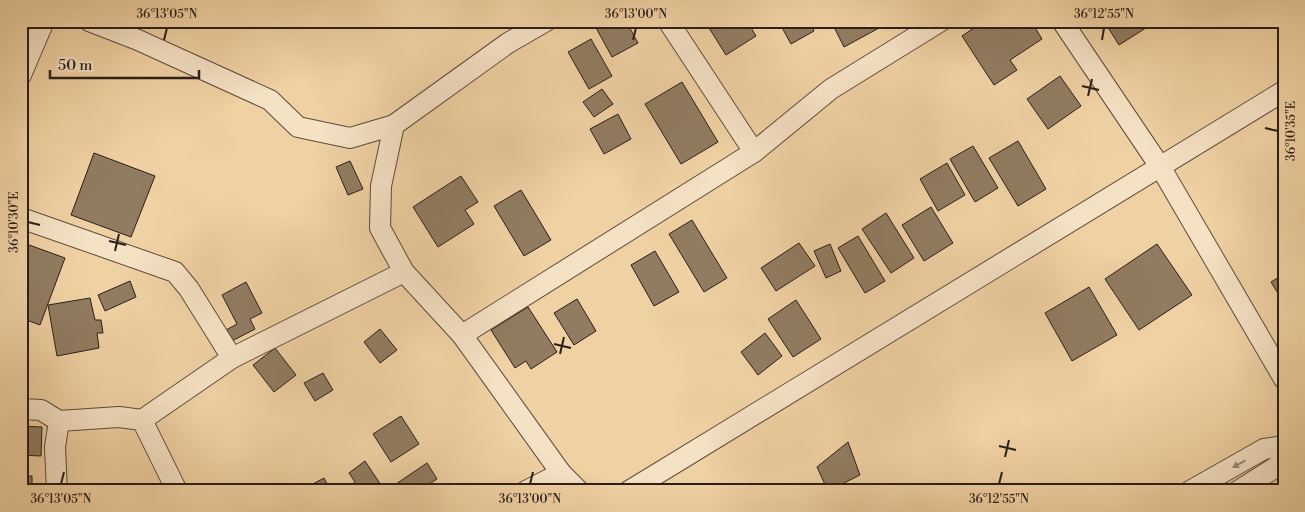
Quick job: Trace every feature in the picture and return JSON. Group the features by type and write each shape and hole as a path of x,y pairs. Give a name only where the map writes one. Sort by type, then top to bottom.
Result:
{"street":[{"path":"21,75 44,21"},
{"path":"89,21 138,40 270,100 298,127 350,138 394,125 508,44 546,21"},
{"path":"668,21 754,152"},
{"path":"462,335 754,152 831,90 941,21"},
{"path":"1062,21 1160,168 1284,379"},
{"path":"629,491 1284,91"},
{"path":"394,125 381,186 380,228 404,272 462,335 561,473 580,491"},
{"path":"21,218 175,272 189,289 232,358"},
{"path":"21,409 41,410 59,421 120,417 142,420 232,358 404,272"},
{"path":"142,420 177,491"},
{"path":"57,491 55,447 59,421"},
{"path":"1190,491 1264,450 1284,446"},
{"path":"1238,491 1284,462"},
{"path":"526,491 561,473"}],"building":[{"path":"603,21 626,21 638,43 612,57 595,26"},
{"path":"720,21 747,21 756,36 726,55 709,28"},
{"path":"809,21 814,31 791,44 779,22"},
{"path":"831,21 875,21 879,28 844,47"},
{"path":"984,21 1031,21 1042,39 1010,60 1017,70 994,85 962,36"},
{"path":"1104,21 1157,21 1119,45"},
{"path":"591,39 612,76 589,89 568,52"},
{"path":"1060,76 1081,106 1048,129 1027,99"},
{"path":"682,82 718,142 681,164 645,104"},
{"path":"602,89 613,104 594,117 583,102"},
{"path":"618,114 631,139 604,154 590,129"},
{"path":"1018,141 1046,189 1018,206 989,158"},
{"path":"973,146 998,188 975,202 950,159"},
{"path":"94,153 155,176 131,237 71,215"},
{"path":"350,161 363,189 348,195 336,167"},
{"path":"947,163 965,195 938,211 920,179"},
{"path":"461,176 478,202 465,210 474,224 438,247 413,207"},
{"path":"521,190 551,240 524,256 494,206"},
{"path":"931,207 953,243 924,261 902,225"},
{"path":"886,213 914,258 891,273 862,229"},
{"path":"692,220 727,278 704,292 669,234"},
{"path":"858,236 885,281 865,293 838,248"},
{"path":"21,242 65,258 40,325 21,318"},
{"path":"799,243 815,266 776,291 761,268"},
{"path":"830,244 841,271 826,278 814,251"},
{"path":"1157,244 1192,295 1139,330 1105,279"},
{"path":"655,251 679,292 654,306 631,265"},
{"path":"1284,274 1284,303 1271,282"},
{"path":"130,281 136,297 105,311 98,295"},
{"path":"246,282 262,313 250,319 255,329 232,341 226,330 237,324 222,295"},
{"path":"1089,287 1117,335 1072,361 1045,313"},
{"path":"90,298 95,320 101,320 103,333 97,333 99,348 57,356 48,305"},
{"path":"577,299 596,331 574,345 554,313"},
{"path":"796,300 821,339 793,357 768,319"},
{"path":"528,307 557,352 531,369 526,361 515,368 491,330"},
{"path":"380,329 397,350 380,363 364,342"},
{"path":"765,333 782,356 758,375 741,352"},
{"path":"275,348 296,375 274,392 253,365"},
{"path":"323,373 333,390 315,401 304,383"},
{"path":"401,416 419,444 391,462 373,434"},
{"path":"21,426 42,427 41,456 21,455"},
{"path":"848,442 860,475 828,491 817,467"},
{"path":"365,461 383,488 379,491 353,491 350,486 355,482 349,473"},
{"path":"427,463 437,479 419,491 395,491 393,486"},
{"path":"21,476 32,476 32,491 21,491"},
{"path":"324,478 331,491 300,491"}]}
